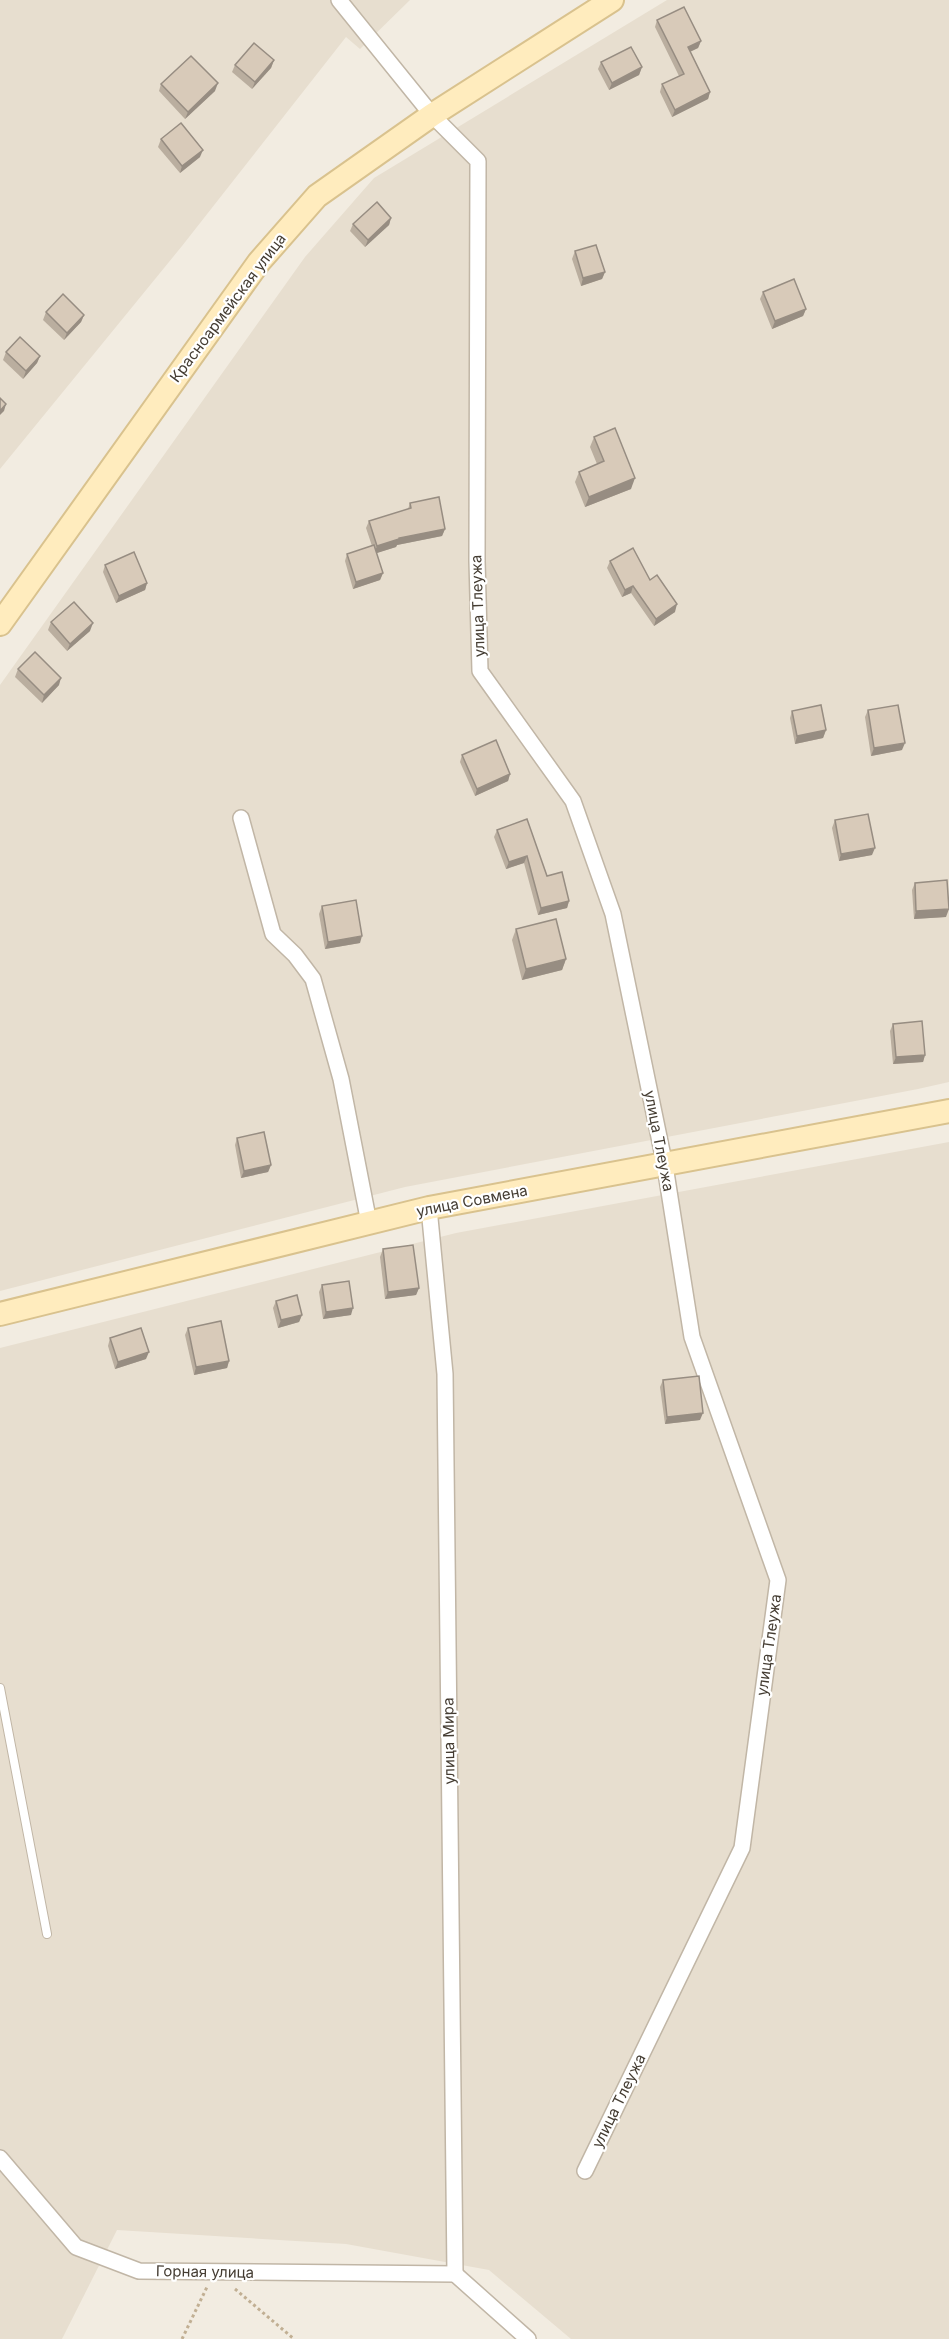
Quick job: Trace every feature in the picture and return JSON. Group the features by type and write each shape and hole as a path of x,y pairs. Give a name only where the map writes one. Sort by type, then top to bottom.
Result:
{"street":[{"name":"улица Тлеужа","path":"339,0 432,116 478,161 477,561 480,671 573,801 614,914 665,1166 692,1337 778,1580 742,1848 585,2171"},
{"name":"Красноармейская улица","path":"0,624 259,262 317,196 432,116 612,0"},
{"path":"241,818 273,934 295,955 313,980 341,1079 369,1223"},
{"name":"улица Совмена","path":"0,1314 429,1208 665,1166 949,1111"},
{"name":"улица Мира","path":"429,1208 445,1374 455,2274"},
{"name":"Горная улица","path":"0,2158 76,2247 139,2271 455,2274"},
{"path":"455,2274 528,2339"}],"lane":[{"path":"0,1688 46,1934"}],"path":[{"path":"182,2339 214,2272 294,2339"}],"shaded area":[{"path":"0,0 410,0 360,49 346,37 182,246 0,469"},
{"path":"667,0 949,0 949,1082 405,1187 0,1291 0,685 305,257 374,178"},
{"path":"949,1142 949,2339 571,2339 489,2270 346,2244 117,2230 62,2339 0,2339 0,1348 456,1233"}],"building":[{"path":"684,7 701,41 688,47 710,92 675,110 662,84 684,74 657,20"},
{"path":"254,43 274,60 255,82 235,65"},
{"path":"631,47 642,67 612,83 601,62"},
{"path":"191,56 218,83 188,112 161,84"},
{"path":"181,123 203,150 182,166 161,139"},
{"path":"377,202 391,218 368,240 353,224"},
{"path":"596,245 605,272 583,278 575,251"},
{"path":"794,279 806,309 775,321 763,292"},
{"path":"63,294 84,315 67,333 46,312"},
{"path":"20,337 40,356 26,371 6,352"},
{"path":"0,398 6,404 0,411"},
{"path":"615,428 635,478 589,497 579,472 604,461 594,437"},
{"path":"439,497 445,529 399,538 377,546 369,521 411,508 410,503"},
{"path":"374,545 383,573 356,582 347,554"},
{"path":"633,548 650,580 657,575 677,604 656,619 633,586 625,590 610,561"},
{"path":"134,552 147,583 119,596 105,565"},
{"path":"74,602 93,623 70,644 51,622"},
{"path":"35,652 61,678 44,695 18,669"},
{"path":"821,705 826,730 797,736 792,711"},
{"path":"898,705 905,743 874,748 868,710"},
{"path":"496,740 510,774 477,789 462,755"},
{"path":"868,814 875,848 841,854 835,820"},
{"path":"527,819 547,876 562,872 569,901 541,908 527,856 509,862 497,830"},
{"path":"947,880 949,909 916,911 915,883"},
{"path":"356,900 362,936 328,942 322,906"},
{"path":"556,919 566,959 526,969 516,929"},
{"path":"922,1021 925,1055 896,1057 893,1024"},
{"path":"264,1132 271,1165 244,1171 237,1138"},
{"path":"413,1245 419,1288 388,1292 383,1249"},
{"path":"349,1281 353,1308 326,1312 322,1285"},
{"path":"297,1295 302,1315 281,1320 276,1301"},
{"path":"221,1321 229,1361 196,1367 188,1328"},
{"path":"141,1328 149,1352 118,1362 110,1338"},
{"path":"699,1376 703,1413 667,1417 663,1380"}]}
